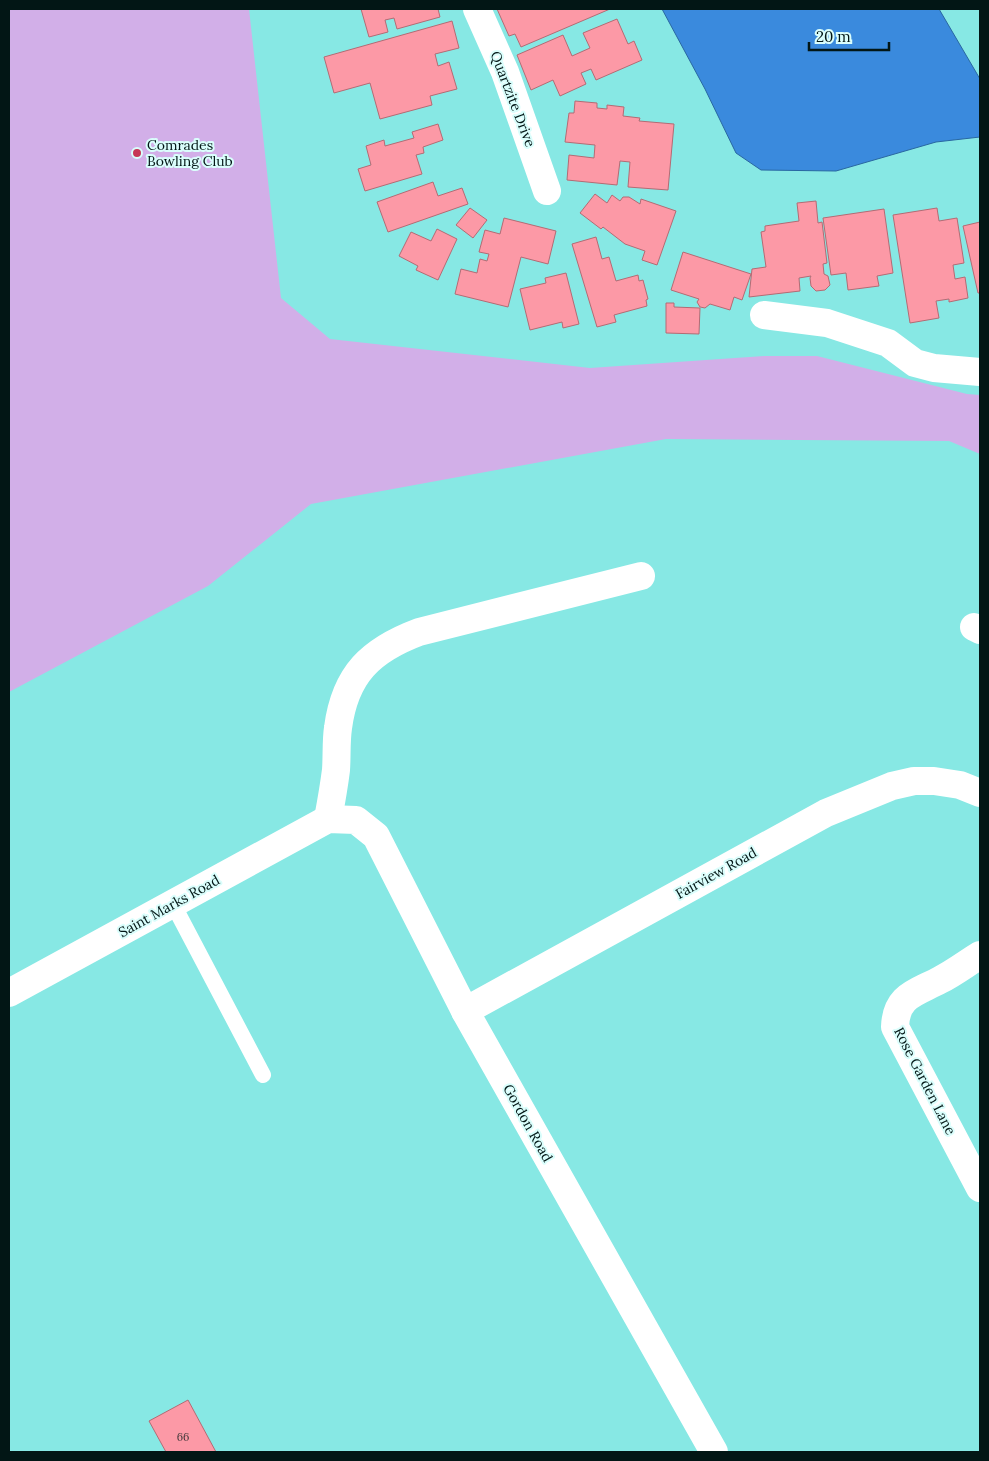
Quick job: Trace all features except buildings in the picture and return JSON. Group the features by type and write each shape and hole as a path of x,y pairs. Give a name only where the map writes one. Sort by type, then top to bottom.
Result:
{"street":[{"name":"Quartzite Drive","path":"477,9 505,72 547,190"},
{"path":"764,315 827,323 888,343 915,362 934,368 980,372"},
{"path":"328,819 336,770 338,727 346,695 358,671 373,655 396,641 419,632 641,576"},
{"name":"Fairview Road","path":"465,1011 826,813 892,786 914,781 934,781 960,785 980,792"},
{"name":"Saint Marks Road","path":"9,993 328,819"},
{"name":"Gordon Road","path":"328,819 356,820 376,836 465,1011 714,1452"},
{"name":"Rose Garden Lane","path":"980,955 941,980 915,992 901,1003 895,1014 895,1027 980,1188"}],"lane":[{"path":"173,904 263,1075"}],"shaded area":[{"path":"9,9 249,9 281,298 330,339 590,368 764,356 817,356 967,394 980,395 980,454 949,441 666,439 311,504 208,586 9,692"}],"water":[{"path":"662,9 939,9 980,79 980,137 936,142 836,171 761,170 736,153 705,89"}],"place":[{"name":"Comrades Bowling Club","path":"137,153"}]}
